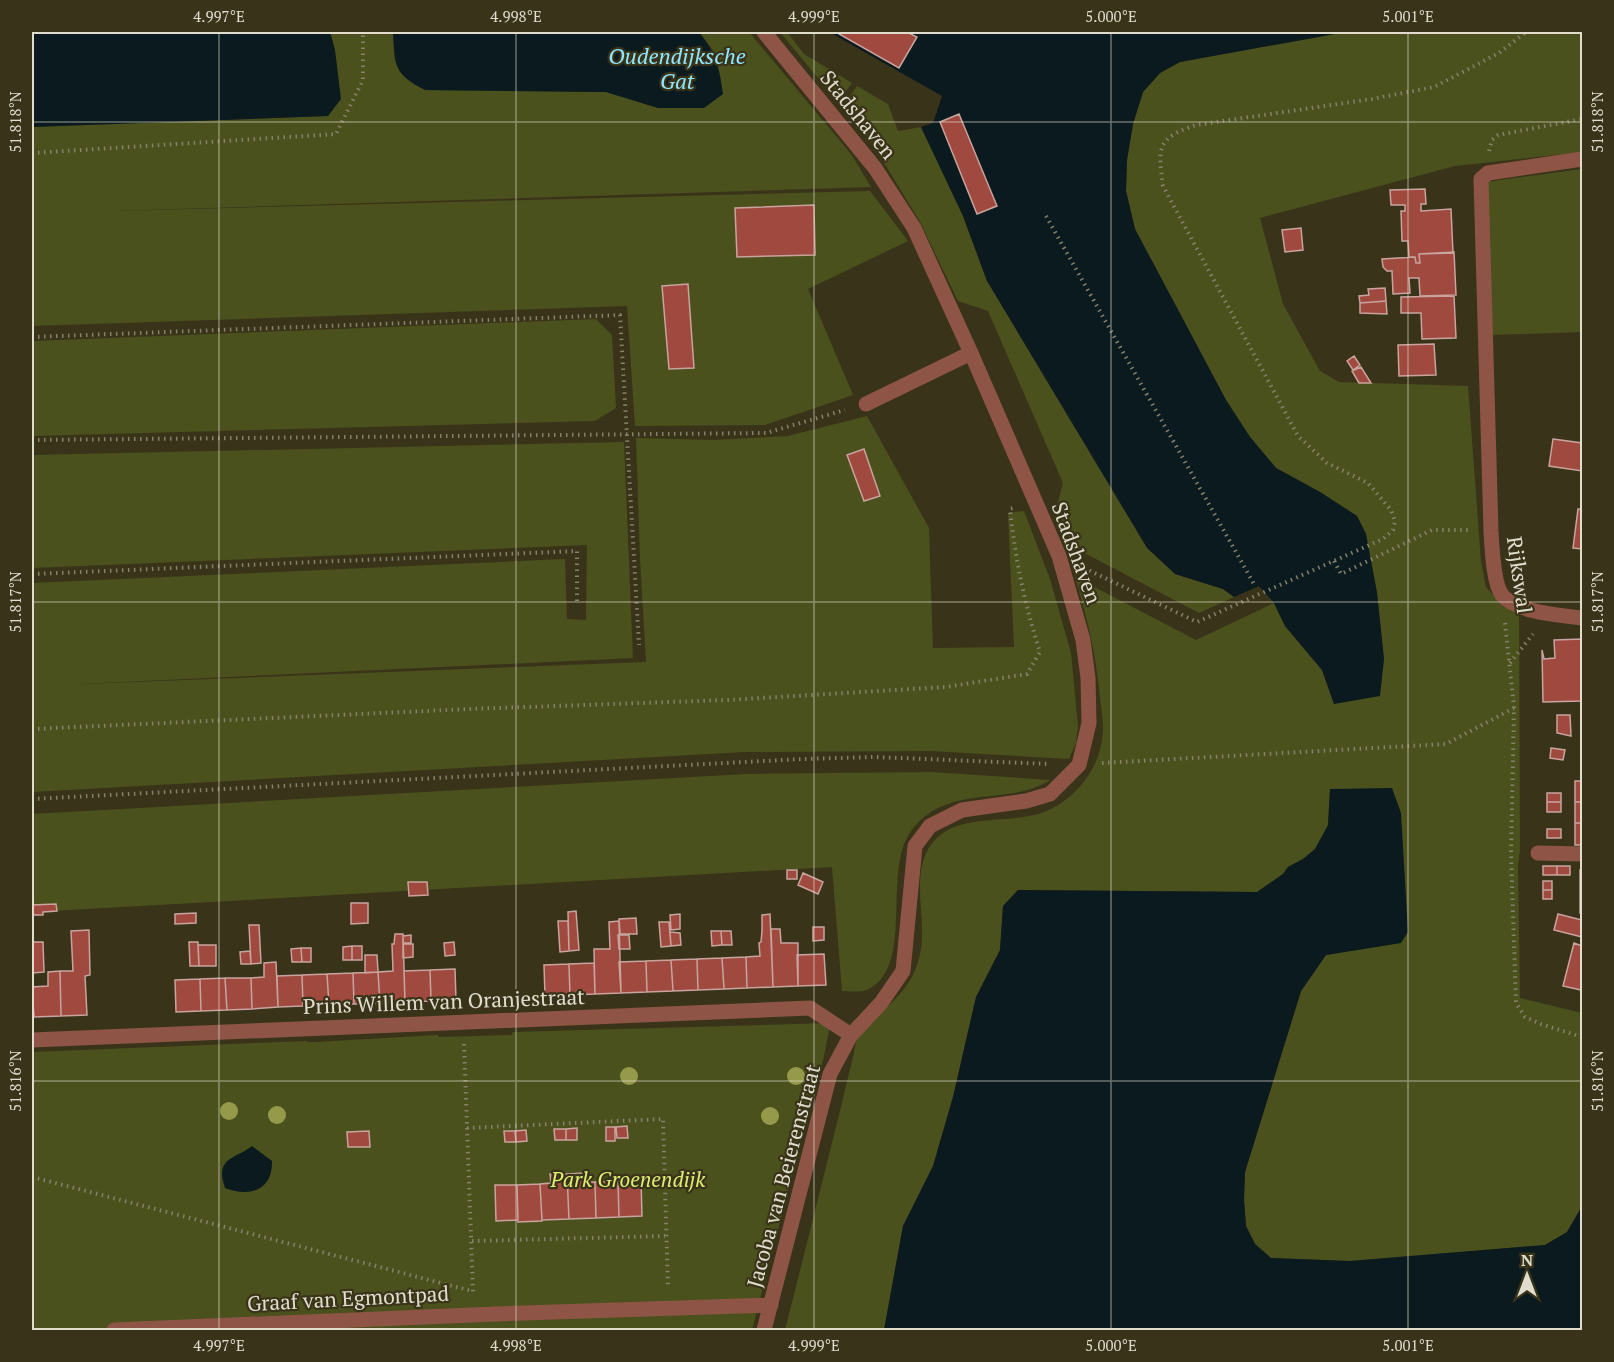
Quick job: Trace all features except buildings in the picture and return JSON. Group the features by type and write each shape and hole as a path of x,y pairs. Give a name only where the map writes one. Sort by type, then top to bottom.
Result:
{"street":[{"name":"Stadshaven","path":"764,32 875,168 914,228 1035,500 1059,556 1083,640 1088,678 1089,723 1079,765"},
{"path":"1488,173 1582,159"},
{"name":"Rijkswal","path":"1488,173 1481,179 1491,531 1494,570 1502,595"},
{"path":"866,404 971,353"},
{"path":"1502,595 1520,607 1582,618"},
{"path":"851,1035 881,1003 903,971 915,846 930,826 962,810 1026,801 1050,794 1079,765"},
{"path":"1539,853 1582,854"},
{"name":"Prins Willem van Oranjestraat","path":"32,1040 810,1008 851,1035"},
{"name":"Jacoba van Beierenstraat","path":"765,1330 830,1074 851,1035"},
{"name":"Graaf van Egmontpad","path":"114,1330 771,1305"}],"path":[{"path":"32,153 336,135 363,80 363,32"},
{"path":"1059,556 1197,622 1383,539 1393,530 1395,521 1391,510 1368,483 1327,463 1298,436 1163,186 1159,158 1164,143 1175,132 1196,125 1372,99 1434,87 1499,53 1526,32"},
{"path":"1488,173 1489,149 1492,140 1498,135 1582,119"},
{"path":"1046,216 1254,584"},
{"path":"32,337 620,315 639,645"},
{"path":"32,440 766,433 866,404"},
{"path":"32,729 727,700 946,687 1027,674 1040,652 1029,620 1018,569 1010,510 1035,500"},
{"path":"1334,561 1341,574 1432,530 1491,531"},
{"path":"32,574 577,551 577,602"},
{"name":"Rijkswal","path":"1502,595 1514,708 1510,854 1516,1003 1524,1017 1582,1037"},
{"path":"1509,663 1550,613"},
{"path":"32,799 802,759 874,757 1079,765 1446,744 1514,708"},
{"name":"Graaf van Egmontpad","path":"463,1023 475,1315"},
{"path":"467,1128 663,1119 669,1309"},
{"path":"32,1177 473,1291"},
{"path":"471,1241 665,1236"}],"green space":[{"path":"330,32 393,32 395,61 425,90 606,92 658,108 713,50 699,32 749,32 851,154 871,187 115,211 870,191 908,241 808,289 853,395 765,425 635,426 627,306 32,326 32,127 328,116 335,50"},
{"path":"780,32 787,32 804,54 852,83 840,99 837,101"},
{"path":"1346,32 1582,32 1582,152 1455,166 1260,218 1283,304 1320,371 1339,382 1468,386 1481,562 1486,587 1504,607 1519,613 1520,998 1582,1013 1582,1206 1567,1232 1545,1245 1350,1261 1271,1258 1255,1244 1246,1226 1245,1172 1301,991 1326,955 1400,943 1330,789 1328,826 1315,849 1257,892 1018,890 1003,906 1000,950 976,997 953,1097 933,1166 903,1226 884,1330 785,1330 857,1040 862,1031 906,987 918,962 922,937 920,883 924,859 933,843 945,832 960,825 1028,816 1056,806 1067,799 1086,779 1098,755 1103,728 1097,674 1090,632 1075,577 1196,640 1274,603 1285,626 1322,670 1334,704 1384,659 1377,593 1366,534 1357,516 1276,468 1250,437 1226,400 1135,229 1126,191 1127,160 1133,124 1143,92 1160,73 1180,62"},
{"path":"857,86 888,104 898,131 921,127 963,216 987,281 1175,574 1223,589 1234,597 1199,613 1071,546 1057,506 1063,483 988,311 958,301 919,220 870,140 842,107"},
{"path":"1582,169 1582,332 1492,335 1485,182"},
{"path":"596,319 612,335 616,408 595,421 32,436 32,341"},
{"path":"867,416 929,528 933,648 1014,647 1008,513 1024,511 1050,579 1071,653 1078,726 1076,743 1069,759 931,751 745,752 32,792 32,583 565,559 567,619 586,620 587,545 32,568 32,455 624,442 633,658 80,684 646,662 636,438 714,440 788,436"},
{"path":"931,772 1050,780 1015,793 958,801 940,807 923,818 909,834 902,852 898,873 895,940 891,961 883,977 869,989 863,991 842,991 832,867 32,912 32,814 746,774"},
{"name":"Park Groenendijk","path":"831,1023 752,1330 32,1330 32,1052 316,1042 438,1035 439,1037 512,1035 513,1032"}],"water":[{"path":"32,32 330,32 335,50 341,99 328,116 32,127"},
{"name":"Oudendijksche Gat","path":"393,32 699,32 716,60 723,94 704,108 658,108 606,92 425,90 401,73 394,53"},
{"path":"832,32 1346,32 1180,62 1160,73 1143,92 1133,124 1127,160 1126,191 1135,229 1226,400 1250,437 1276,468 1357,516 1366,534 1377,593 1384,659 1380,696 1334,704 1322,670 1285,626 1274,603 1259,586 1234,597 1223,589 1175,574 1147,548 987,281 963,216 921,127 933,123 942,96"},
{"path":"1392,788 1401,813 1408,932 1401,943 1326,955 1301,991 1245,1172 1246,1226 1255,1244 1271,1258 1350,1261 1545,1245 1567,1232 1582,1206 1582,1330 884,1330 903,1226 933,1166 953,1097 976,997 1000,950 1003,906 1018,890 1257,892 1315,849 1328,825 1330,789"},
{"path":"252,1146 272,1161 269,1179 258,1189 251,1191 234,1191 225,1188 222,1178 224,1165 228,1160"}]}
